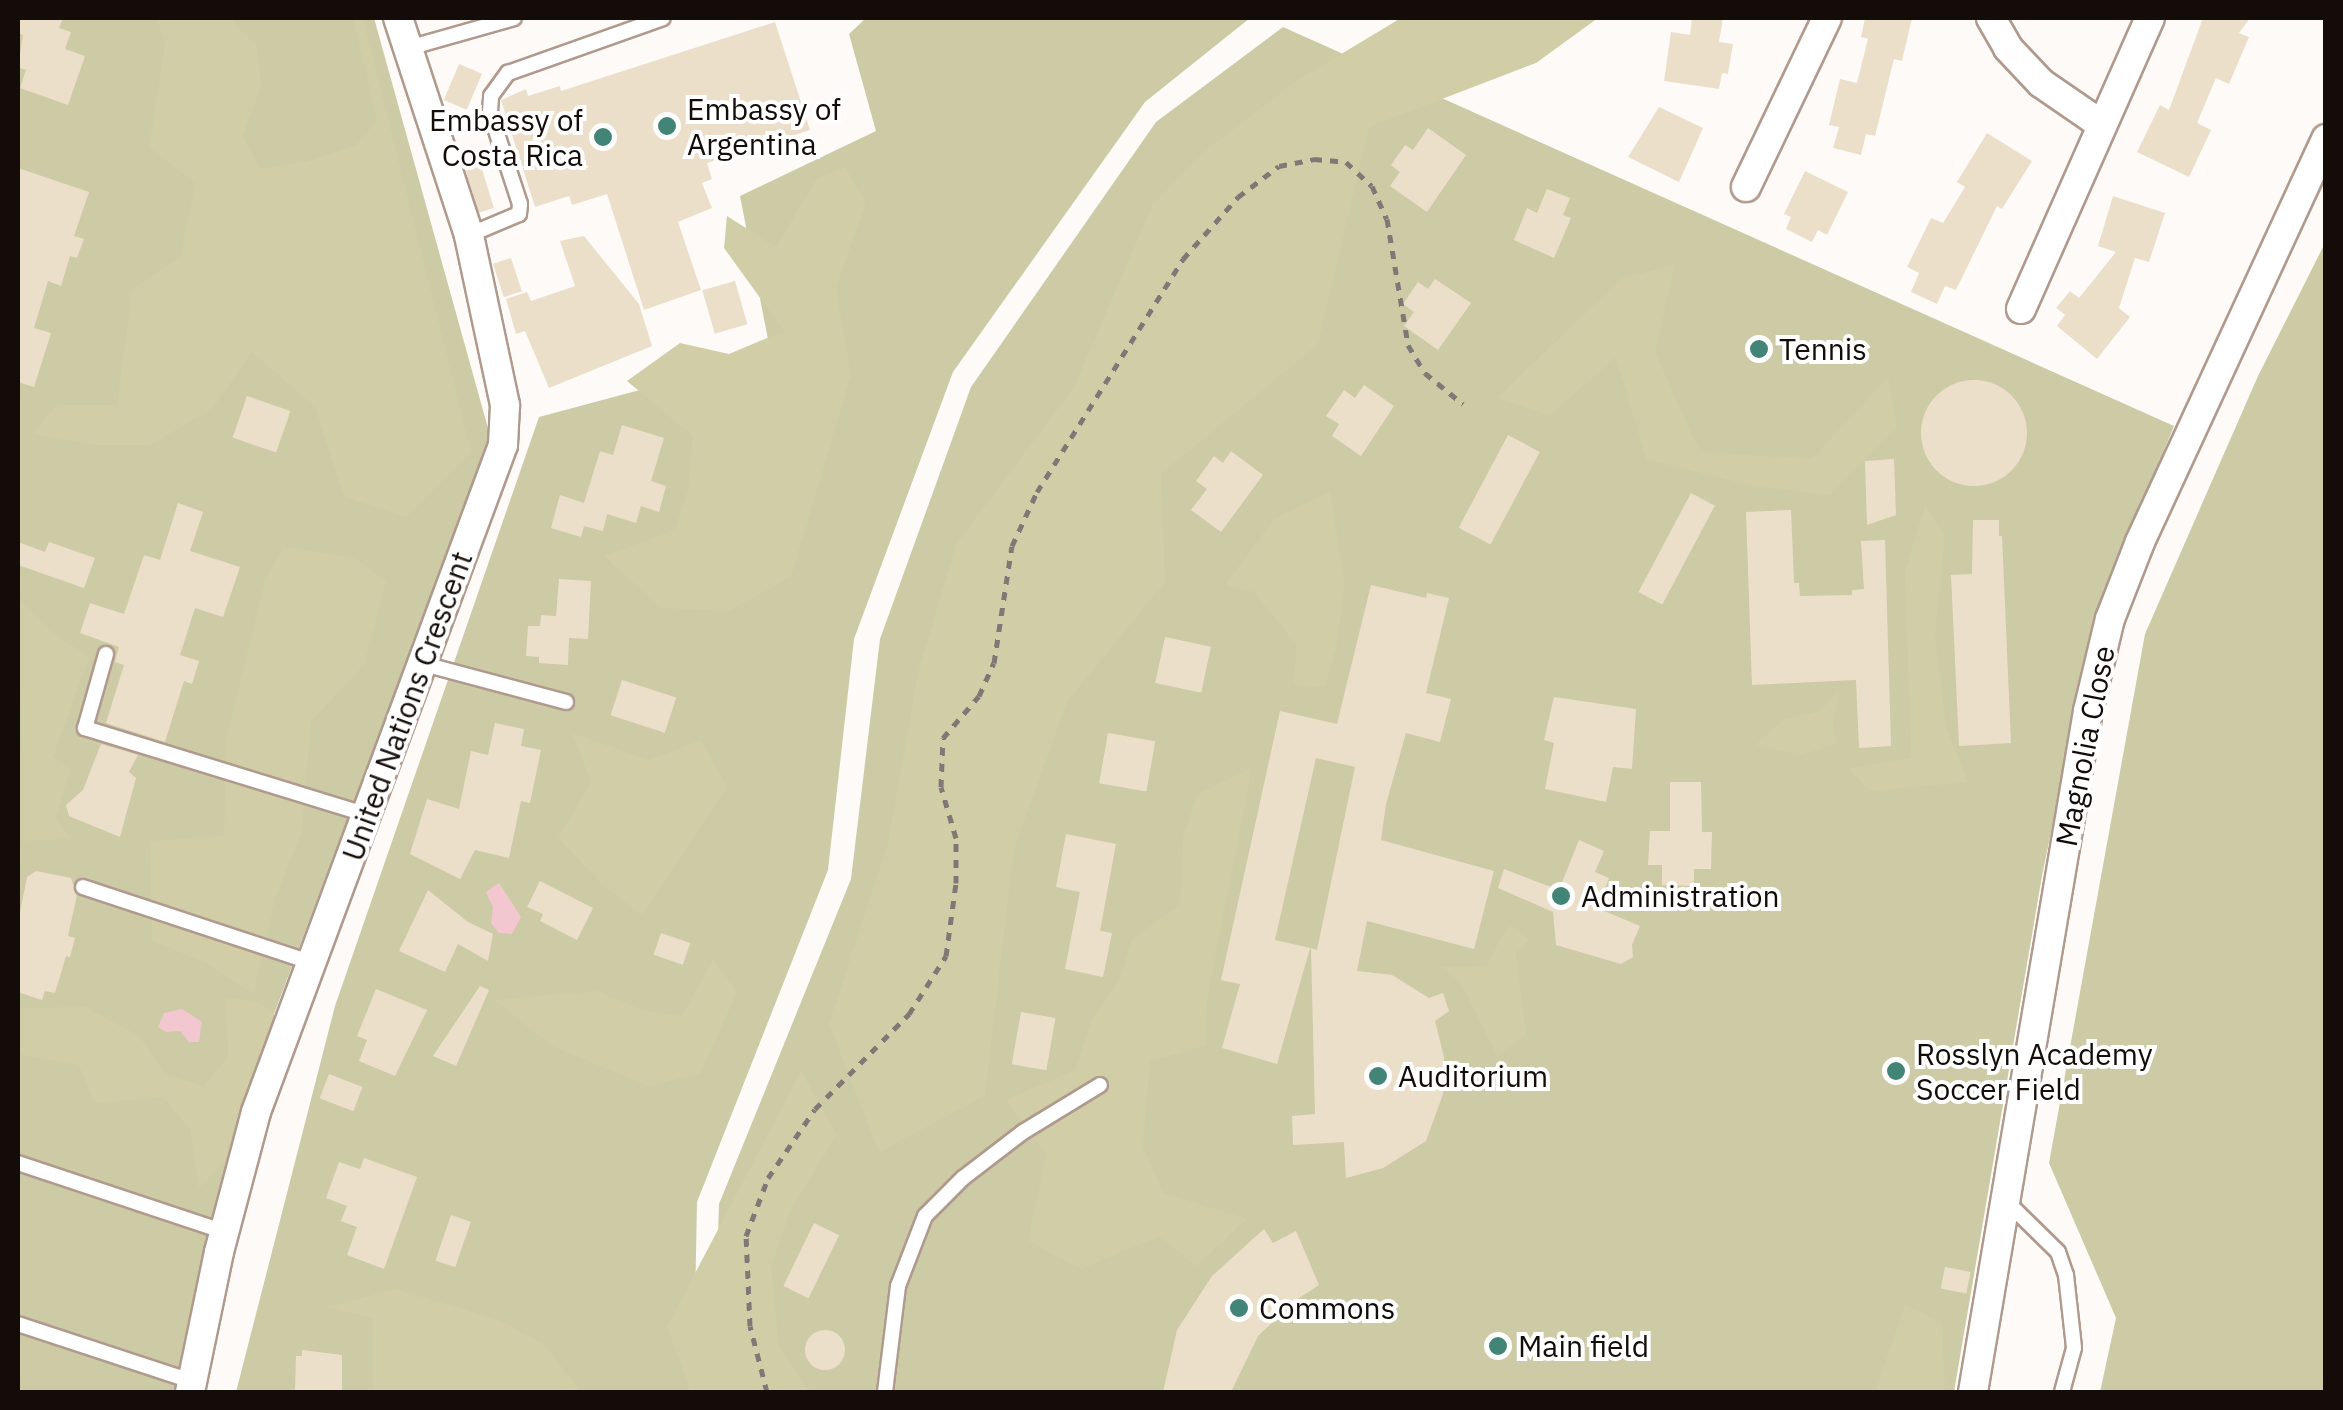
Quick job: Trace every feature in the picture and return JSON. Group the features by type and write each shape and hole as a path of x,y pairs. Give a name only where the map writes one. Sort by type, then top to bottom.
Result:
{"street":[{"name":"United Nations Crescent","path":"191,1387 256,1112 503,445 505,405 469,234 398,18"},
{"path":"1746,186 1827,18"},
{"path":"1991,18 2008,48 2041,83 2102,125"},
{"path":"2020,310 2150,18"},
{"name":"Magnolia Close","path":"1973,1392 2088,712 2110,620 2140,542 2326,139"}],"lane":[{"path":"408,48 514,18"},
{"path":"469,234 519,214 520,204 490,112 491,96 508,73 662,18"},
{"path":"106,654 85,728 368,814"},
{"path":"424,664 566,702"},
{"path":"83,888 312,962"},
{"path":"884,1392 898,1286 926,1216 964,1178 1023,1132 1100,1085"},
{"path":"18,1163 225,1232"},
{"path":"2005,1200 2058,1252 2066,1275 2074,1348 2062,1392"},
{"path":"18,1324 191,1387"}],"path":[{"path":"767,1392 750,1326 746,1236 768,1178 816,1109 909,1014 946,956 956,883 956,838 941,787 943,738 979,696 994,663 1012,546 1037,492 1184,259 1238,196 1279,166 1314,159 1346,162 1372,186 1387,219 1408,345 1425,373 1464,404"}],"shaded area":[{"path":"18,18 374,18 491,439 237,1112 179,1392 18,1392"},
{"path":"157,18 233,18 234,24 257,46 261,87 243,136 260,169 308,161 355,146 377,120 353,18 363,18 471,452 406,517 344,497 315,407 252,352 213,408 151,445 96,445 32,434 57,405 117,405 132,290 180,257 195,183 149,147 165,44"},
{"path":"866,18 1250,18 1145,102 953,372 854,639 828,870 697,1202 695,1308 715,1392 236,1392 335,1006 539,417 771,355 740,196 876,131 849,34"},
{"path":"1401,18 1598,18 1536,63 1369,127 1318,344 1161,474 1165,582 1067,702 1014,849 985,1096 879,1152 829,1024 888,843 918,673 956,545 1074,387 1152,206 1202,153 1298,80"},
{"path":"1283,27 2174,426 2094,621 2042,876 1954,1392 740,1392 716,1301 719,1204 851,879 880,639 971,387 1156,122"},
{"path":"845,167 866,202 836,288 851,375 791,577 729,611 661,608 604,556 675,530 688,490 693,436 627,381 680,343 729,354 784,331 724,248 727,216 776,247 817,178"},
{"path":"2325,243 2325,1392 2100,1392 2116,1318 2049,1163 2145,634 2258,376"},
{"path":"1675,265 1655,352 1700,452 1812,459 1888,377 1897,426 1830,495 1749,485 1646,459 1616,357 1549,416 1497,398 1622,278"},
{"path":"1330,492 1345,583 1336,649 1325,687 1293,685 1297,645 1254,592 1225,585 1274,519"},
{"path":"1925,505 1945,535 1935,636 1946,726 1968,782 1870,791 1849,769 1911,758 1905,572"},
{"path":"284,547 356,559 386,581 364,665 311,721 302,831 276,897 253,993 205,963 152,940 150,841 224,836 226,739 266,577"},
{"path":"18,598 51,632 89,657 53,757 70,770 56,818 71,839 18,841 18,764 22,750"},
{"path":"1839,690 1833,726 1837,744 1800,755 1756,745 1784,719 1820,711"},
{"path":"572,733 649,760 701,740 727,787 642,915 601,883 558,838 591,782"},
{"path":"1252,768 1207,1001 1205,1046 1150,1061 1143,1147 1164,1193 1247,1219 1196,1266 1160,1236 1081,1269 1028,1241 1046,1153 1006,1100 1075,1070 1092,1019 1120,979 1132,939 1180,905 1183,837 1197,794"},
{"path":"499,883 521,917 512,934 499,933 491,923 493,907 486,892"},
{"path":"1509,924 1530,940 1516,953 1526,1035 1497,1056 1461,983 1441,967 1486,966"},
{"path":"713,959 737,992 701,1073 649,1086 554,1047 494,1000 598,991 644,1011 682,1016"},
{"path":"226,998 260,1002 280,1021 239,1145 199,1188 190,1129 163,1097 94,1103 79,1065 18,1054 18,1008 85,1007 139,1036 166,1075 204,1086 228,1057"},
{"path":"182,1009 202,1022 199,1042 189,1042 180,1031 166,1032 158,1027 164,1013"},
{"path":"801,1071 837,1135 791,1209 771,1267 779,1346 809,1392 691,1392 667,1327"},
{"path":"396,1289 499,1320 543,1343 581,1392 373,1392 373,1318 328,1307"},
{"path":"1905,1305 1942,1322 1945,1392 1875,1392"}],"building":[{"path":"18,18 63,18 59,28 71,32 65,49 85,56 68,105 20,88 26,70 18,67 23,35 18,33"},
{"path":"1692,18 1723,18 1719,42 1733,44 1728,74 1722,73 1719,89 1664,81 1671,32 1690,35"},
{"path":"1865,18 1912,18 1902,61 1894,59 1875,136 1866,134 1861,155 1833,148 1839,127 1829,125 1840,79 1857,83 1868,39 1861,37"},
{"path":"2203,18 2250,18 2239,33 2249,37 2229,84 2216,78 2197,123 2211,130 2189,177 2137,152 2160,105 2169,110"},
{"path":"775,22 810,130 707,163 712,179 702,183 712,208 678,222 701,290 644,310 607,194 572,205 569,196 535,207 501,100 526,89 528,96 560,86 561,91"},
{"path":"459,64 482,74 467,110 444,100"},
{"path":"1659,107 1703,128 1679,182 1628,157"},
{"path":"1428,128 1466,155 1427,212 1390,186 1400,172 1391,165 1405,145 1413,150"},
{"path":"1987,133 2032,161 2002,209 1997,206 1956,290 1945,286 1937,304 1911,292 1919,273 1907,267 1931,218 1943,223 1965,187 1957,182"},
{"path":"481,166 494,208 479,213 466,171"},
{"path":"18,168 89,192 74,236 84,239 77,258 70,256 61,286 48,281 34,328 51,333 34,387 18,382"},
{"path":"1805,171 1848,192 1827,235 1818,230 1812,242 1786,229 1791,217 1784,214"},
{"path":"1547,189 1570,198 1563,215 1571,218 1554,258 1514,240 1527,208 1537,213"},
{"path":"2113,196 2165,213 2149,262 2135,258 2119,308 2130,317 2097,359 2057,326 2065,315 2056,308 2070,291 2079,298 2116,252 2098,246"},
{"path":"584,236 639,304 652,346 549,388 525,331 516,334 506,299 527,292 531,301 575,286 560,241"},
{"path":"511,258 522,291 504,297 493,264"},
{"path":"1435,279 1471,303 1438,350 1404,326 1414,312 1403,304 1418,282 1428,289"},
{"path":"735,281 747,324 715,334 702,290"},
{"path":"1974,380 1994,384 2011,396 2023,413 2027,433 2023,453 2011,470 1994,482 1974,486 1954,482 1937,470 1925,453 1921,433 1925,413 1937,396 1954,384"},
{"path":"1364,385 1394,406 1361,456 1332,436 1339,424 1326,416 1344,390 1355,398"},
{"path":"247,396 290,411 276,453 233,438"},
{"path":"622,425 664,438 651,481 666,486 659,512 641,506 636,523 607,514 603,531 584,526 581,537 551,528 560,495 584,503 600,451 613,455"},
{"path":"1508,435 1540,452 1490,545 1459,528"},
{"path":"1231,451 1263,475 1221,532 1191,510 1207,489 1196,481 1214,456 1223,463"},
{"path":"1894,459 1896,515 1867,525 1865,461"},
{"path":"1691,493 1715,506 1662,605 1638,592"},
{"path":"178,503 203,512 190,551 240,567 223,617 195,608 180,655 199,661 192,684 184,681 165,742 106,723 124,665 115,662 119,647 80,633 90,603 124,614 144,555 160,560"},
{"path":"1791,510 1794,583 1799,583 1800,596 1852,595 1852,590 1864,589 1861,541 1885,540 1891,746 1859,748 1856,680 1752,685 1746,512"},
{"path":"1973,520 1999,520 2002,536 2011,743 1959,746 1951,575 1972,574"},
{"path":"18,542 45,552 49,542 95,558 84,588 18,565"},
{"path":"559,579 591,581 588,639 569,638 568,665 539,663 539,657 526,656 528,626 540,626 541,615 556,616"},
{"path":"1371,585 1426,598 1427,593 1449,598 1426,693 1451,699 1440,742 1406,733 1386,804 1381,840 1494,871 1474,949 1367,921 1357,971 1392,975 1429,998 1443,993 1449,1011 1435,1021 1444,1057 1443,1094 1426,1141 1383,1168 1346,1178 1344,1142 1293,1145 1292,1116 1315,1114 1311,948 1317,950 1355,767 1316,758 1275,940 1310,948 1277,1064 1222,1048 1240,984 1221,980 1280,711 1337,724"},
{"path":"1165,637 1211,647 1201,693 1155,683"},
{"path":"622,680 676,698 665,733 611,715"},
{"path":"1554,697 1636,709 1632,769 1613,767 1606,802 1545,789 1554,743 1544,740"},
{"path":"495,723 524,729 521,746 541,750 530,803 521,801 509,858 475,850 460,879 410,854 427,799 459,809 471,751 488,755"},
{"path":"1108,733 1155,741 1146,792 1099,783"},
{"path":"101,744 138,755 129,772 136,778 120,837 69,816 66,805 83,790"},
{"path":"1670,782 1701,782 1702,832 1712,832 1711,869 1694,869 1694,886 1662,885 1662,865 1648,865 1650,831 1670,831"},
{"path":"1066,834 1116,844 1100,931 1112,933 1103,977 1065,969 1080,892 1056,887"},
{"name":"Administration","path":"1579,840 1604,851 1595,872 1609,878 1597,908 1640,926 1632,945 1633,957 1621,964 1556,945 1553,912 1498,888 1504,869 1559,890"},
{"path":"36,871 71,878 77,895 68,936 75,938 70,957 66,956 55,993 45,991 42,1000 18,992 18,923 27,877"},
{"path":"540,881 593,908 577,940 540,921 543,914 527,907"},
{"path":"428,890 468,922 493,934 488,961 458,944 445,972 399,951"},
{"path":"661,933 690,943 683,965 654,955"},
{"path":"480,986 489,990 456,1066 433,1056"},
{"path":"376,989 427,1010 395,1076 359,1061 367,1040 357,1036"},
{"path":"1021,1012 1055,1018 1046,1070 1012,1064"},
{"path":"329,1074 363,1087 353,1111 320,1098"},
{"path":"364,1158 417,1177 384,1269 347,1255 357,1227 341,1221 347,1206 326,1198 339,1162 360,1169"},
{"path":"451,1215 471,1222 455,1267 435,1260"},
{"path":"814,1223 839,1235 808,1298 783,1286"},
{"name":"Commons","path":"1264,1229 1273,1243 1296,1231 1319,1285 1296,1300 1258,1336 1231,1392 1163,1392 1177,1330 1212,1276"},
{"path":"1945,1267 1971,1272 1966,1294 1941,1289"},
{"path":"825,1330 839,1336 845,1350 839,1364 825,1370 811,1364 805,1350 811,1336"},
{"path":"302,1350 342,1355 342,1392 295,1392 296,1356 302,1356"}],"place":[{"name":"Embassy of Argentina","path":"667,126"},
{"name":"Embassy of Costa Rica","path":"603,137"},
{"name":"Tennis","path":"1759,349"},
{"name":"Administration","path":"1561,896"},
{"name":"Rosslyn Academy Soccer Field","path":"1896,1071"},
{"name":"Auditorium","path":"1378,1076"},
{"name":"Commons","path":"1239,1308"},
{"name":"Main field","path":"1498,1346"}]}
